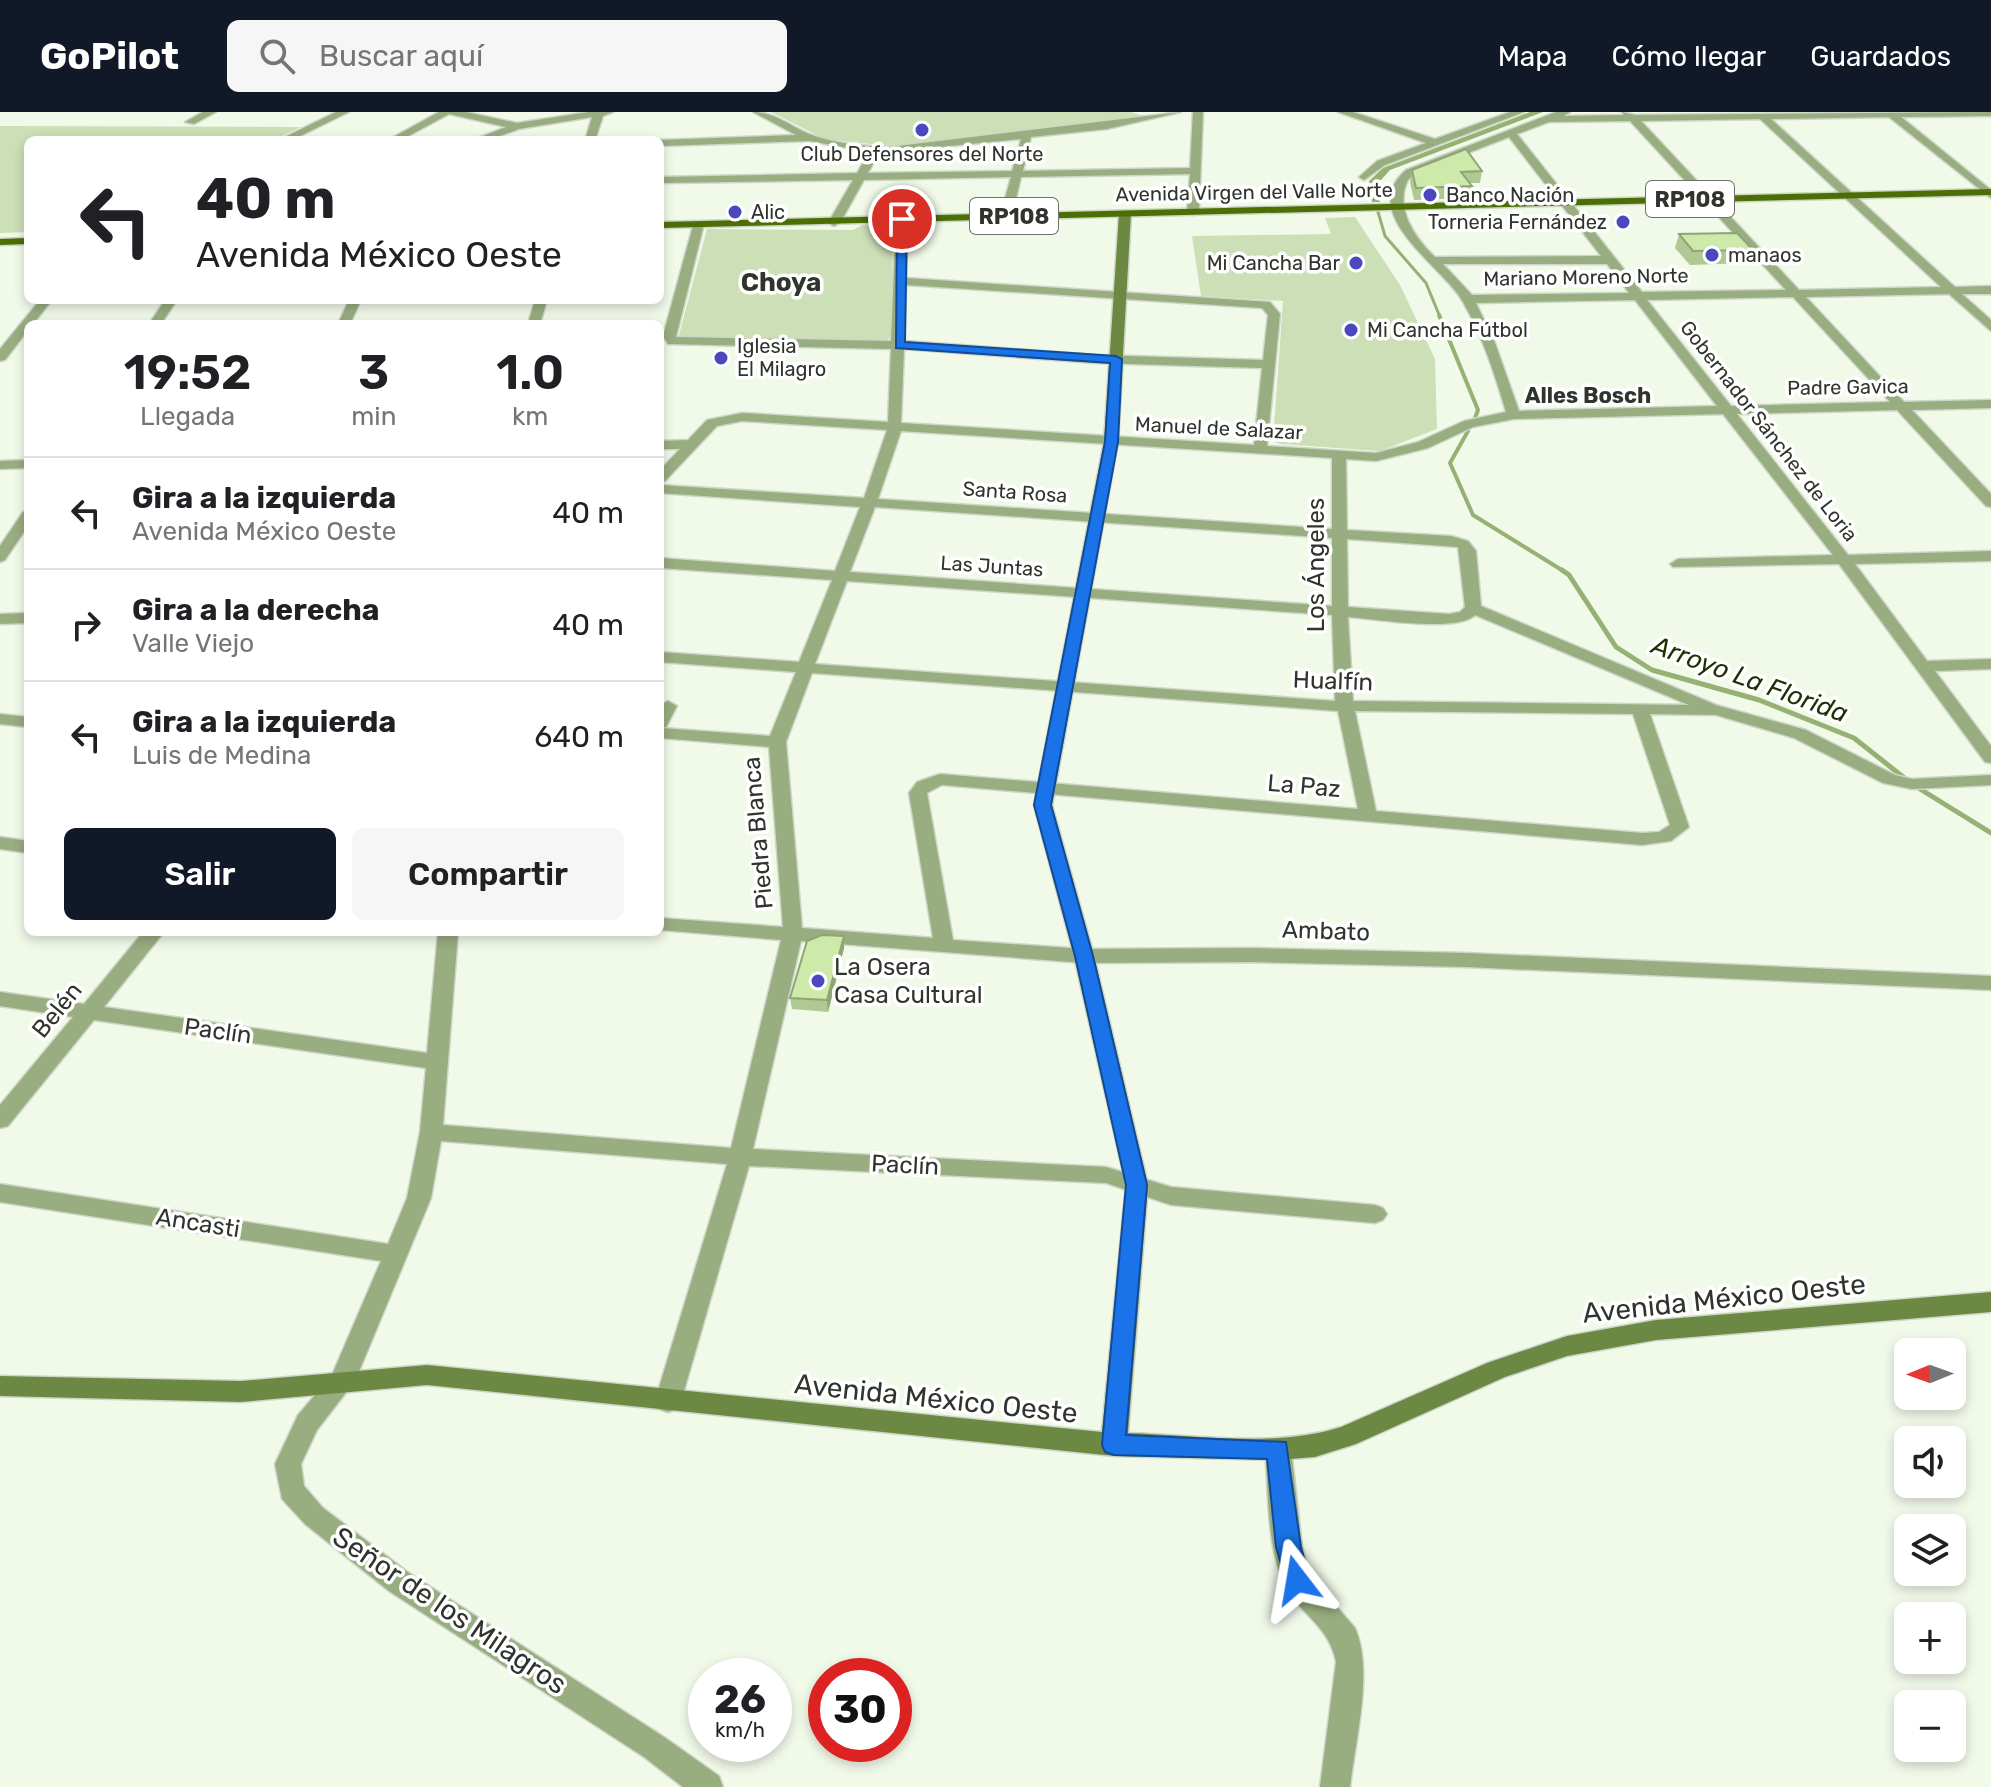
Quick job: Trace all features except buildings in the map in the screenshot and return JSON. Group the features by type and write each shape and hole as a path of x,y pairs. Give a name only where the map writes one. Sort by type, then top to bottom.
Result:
{"main road":[{"name":"Avenida Virgen del Valle Norte","path":"664,225 1990,193"},
{"path":"0,242 24,241"}],"street":[{"path":"190,122 211,112"},
{"path":"293,136 344,112"},
{"path":"401,136 449,112 517,126"},
{"path":"758,112 810,138"},
{"path":"664,143 810,138 875,151 1132,122 1176,112"},
{"path":"1193,212 1198,112"},
{"path":"1343,112 1436,143"},
{"path":"1364,177 1381,163 1519,112"},
{"path":"1514,415 1500,368 1469,299 1435,260 1415,243 1393,207 1401,177 1565,112"},
{"path":"489,136 517,126 601,113"},
{"path":"592,136 601,113"},
{"path":"1890,113 1990,193"},
{"path":"1547,119 1629,115 1991,113"},
{"path":"1760,114 1991,327"},
{"path":"1629,115 1799,293 1991,503"},
{"name":"Gobernador Sánchez de Loria","path":"1511,133 1568,202 1638,297 1844,560 1991,758"},
{"path":"1006,216 1027,135"},
{"path":"835,221 875,151"},
{"path":"664,180 1196,171"},
{"path":"1114,1445 1137,1185 1084,956 1043,805 1111,442 1125,214"},
{"name":"Piedra Blanca","path":"668,1401 740,1157 793,933 777,742 894,438 900,345 902,219"},
{"path":"698,224 669,336 672,341 900,345 1116,359 1269,364"},
{"path":"1435,260 1611,260"},
{"path":"901,281 1266,305 1274,314 1260,451"},
{"name":"Mariano Moreno Norte","path":"1469,299 1991,290"},
{"path":"27,320 42,304"},
{"path":"0,357 6,342 24,323"},
{"name":"Padre Gavica","path":"1514,415 1991,404"},
{"name":"Manuel de Salazar","path":"692,444 712,423 723,418 1260,451 1390,455 1469,424 1514,415"},
{"path":"664,445 692,444"},
{"path":"664,474 692,444"},
{"name":"Los Ángeles","path":"1339,455 1341,687 1368,815"},
{"path":"0,465 24,464"},
{"name":"Santa Rosa","path":"664,489 1463,544 1468,551 1469,612"},
{"path":"0,557 20,537"},
{"path":"1678,564 1991,556"},
{"name":"Las Juntas","path":"664,563 1449,619 1469,612"},
{"path":"1469,612 1717,710"},
{"path":"0,619 24,618"},
{"name":"Hualfín","path":"664,657 1346,706 1641,712 1717,710 1800,734 1889,779 1912,784 1991,780"},
{"path":"1921,666 1991,664"},
{"name":"La Paz","path":"944,945 918,793 923,786 940,779 1642,839 1664,837 1680,827 1641,712"},
{"path":"0,719 24,722"},
{"path":"664,733 777,742"},
{"path":"0,843 24,846"},
{"name":"Ambato","path":"664,924 1084,956 1253,955 1466,960 1991,983"},
{"name":"Belén","path":"0,1120 151,936"},
{"name":"Señor de los Milagros","path":"448,936 431,1132 419,1198 342,1381 307,1423 288,1464 291,1491 314,1516 399,1582 654,1747 708,1787"},
{"name":"Paclín","path":"0,999 437,1062"},
{"name":"Paclín","path":"431,1132 740,1157 1106,1175 1171,1196 1375,1214"},
{"name":"Ancasti","path":"0,1193 396,1254"},
{"name":"Avenida México Oeste","path":"0,1386 243,1392 427,1375 1114,1445 1278,1449 1315,1446 1347,1436 1496,1370 1567,1346 1656,1330 1991,1302"},
{"path":"1278,1449 1288,1547 1297,1580 1345,1637 1350,1662 1335,1787"}],"shaded area":[{"name":"Club Defensores del Norte","path":"771,112 1131,112 1143,116 889,146 825,139"},
{"path":"1530,112 1543,112 1390,170 1379,182 1380,202 1372,202 1369,181 1383,168"},
{"path":"0,126 301,127 282,136 24,136 24,232 0,233"},
{"name":"Mi Cancha Fútbol","path":"1355,217 1400,285 1435,359 1437,429 1380,451 1280,444 1273,441 1283,301 1201,296 1192,236 1331,234 1325,218"},
{"path":"881,224 893,228 891,336 887,340 682,339 679,335 707,229 853,230 862,225"}],"waterway":[{"name":"Arroyo La Florida","path":"1376,205 1385,236 1426,283 1440,317"},
{"name":"Arroyo La Florida","path":"1439,315 1478,410 1475,418"},
{"name":"Arroyo La Florida","path":"1468,431 1450,463 1473,515 1563,571"},
{"name":"Arroyo La Florida","path":"1563,571 1616,647 1652,670 1759,700 1854,738 1912,784 1991,833"}],"place":[{"name":"Club Defensores del Norte","path":"922,130"},
{"name":"Banco Nación","path":"1430,195"},
{"name":"Alic","path":"735,212"},
{"name":"Torneria Fernández","path":"1623,222"},
{"name":"manaos","path":"1712,255"},
{"name":"Mi Cancha Bar","path":"1356,263"},
{"name":"Mi Cancha Fútbol","path":"1351,330"},
{"name":"Iglesia El Milagro","path":"721,358"},
{"name":"La Osera Casa Cultural","path":"818,981"}],"district":[{"name":"Choya","path":"781,282"},
{"name":"Alles Bosch","path":"1588,395"}],"route":[{"path":"902,219 900,345 1116,359 1111,442 1043,805 1084,956 1137,1185 1114,1445 1278,1449 1288,1547 1297,1580"}]}
